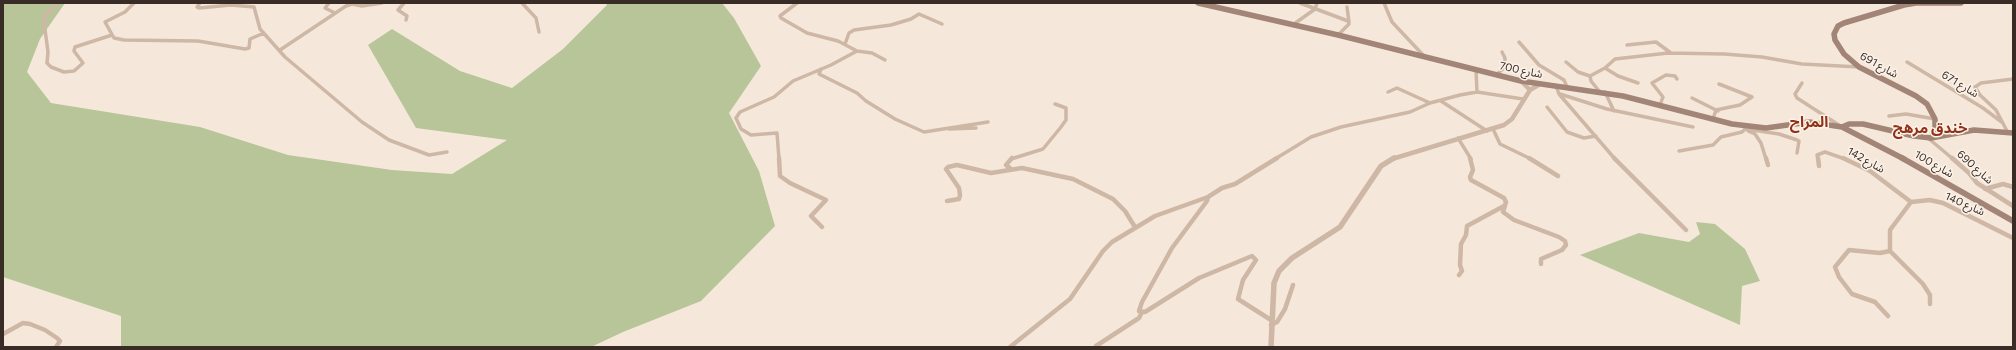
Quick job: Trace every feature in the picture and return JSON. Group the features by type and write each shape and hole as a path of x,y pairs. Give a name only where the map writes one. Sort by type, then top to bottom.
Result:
{"main road":[{"name":"شارع 700","path":"1198,3 1294,24 1426,59 1521,81 1602,92 1660,105 1747,128 1779,128 1809,122 1842,127"},
{"name":"شارع 691","path":"1935,119 1931,108 1924,100 1859,68 1844,54 1835,40 1835,30 1844,23 1904,5 1916,3 1961,3"},
{"path":"1929,138 1935,133 1935,119"},
{"path":"1842,127 1849,124 1863,124 1929,138 1943,137 1963,131 2010,132"},
{"name":"شارع 100","path":"1842,127 1926,170 2013,222"}],"street":[{"path":"57,3 46,15 44,22 48,46 47,64 51,67 64,72 74,71 83,63 74,51 75,47 112,35"},
{"path":"134,3 125,12 105,22 112,35 118,39 202,41 245,49 249,48 250,40 264,33"},
{"path":"200,3 197,7 199,8 231,5 254,7 256,9 260,29 285,57 362,122 389,140 409,146 429,155 447,152"},
{"path":"329,3 325,8 335,13"},
{"path":"280,50 351,4 362,6 382,3"},
{"path":"404,3 398,10 407,16 406,20"},
{"path":"522,3 536,18 539,32"},
{"path":"797,3 780,16 781,18 807,33 845,44 857,50 872,52 885,60"},
{"path":"1300,3 1349,22"},
{"path":"1294,24 1315,8 1317,3"},
{"path":"1384,3 1386,11 1392,22 1426,59"},
{"path":"1338,35 1349,24 1347,7"},
{"path":"845,44 849,33 854,30 891,25 911,19 919,14 942,24"},
{"path":"1518,42 1539,65 1564,80 1567,87"},
{"path":"1627,45 1656,42 1671,53"},
{"path":"822,227 811,216 826,200 790,183 780,176 777,133 751,135 741,129 736,120 740,112 774,97 793,81 848,57 857,50"},
{"path":"1496,75 1504,68 1505,58 1502,52"},
{"path":"1566,62 1575,70 1590,76 1606,68 1617,58 1671,53 1755,56 1802,64 1859,68"},
{"name":"شارع 671","path":"1907,62 1983,108 2003,123"},
{"path":"822,68 819,74 857,93 866,101 895,119 924,132 988,122"},
{"path":"1606,68 1618,76 1638,84"},
{"path":"1476,70 1477,92"},
{"path":"1660,105 1663,97 1652,83 1658,78 1666,75 1675,76 1677,79"},
{"path":"1590,76 1591,81 1602,92 1614,111"},
{"path":"2010,132 1996,110 1980,95 1975,87 1981,83 2013,79"},
{"path":"1521,81 1530,90"},
{"path":"1802,82 1795,94 1797,98 1842,127"},
{"path":"1271,347 1274,283 1279,270 1292,258 1340,227 1381,166 1396,157 1490,130 1512,119 1523,99 1530,90 1540,84"},
{"path":"1692,98 1718,110 1740,105 1752,97 1748,94 1719,84"},
{"path":"1556,86 1558,93 1629,174 1686,230"},
{"path":"1388,92 1397,88 1430,103"},
{"path":"1010,347 1070,299 1093,268 1103,251 1112,242 1155,216 1208,197 1222,188 1238,182 1311,137 1341,127 1410,112 1430,103 1460,95 1477,92 1523,99"},
{"path":"1558,93 1581,102 1614,111 1693,127"},
{"path":"1441,101 1490,130 1500,144 1539,163 1558,176"},
{"path":"1009,170 1010,168 1006,165 1014,157 1043,149 1061,128 1066,120 1066,108 1055,104"},
{"path":"1547,107 1567,132 1584,138 1596,136"},
{"path":"1715,120 1718,110"},
{"path":"1888,116 1906,114 1935,119"},
{"path":"946,129 976,128"},
{"path":"1747,128 1758,138 1768,165"},
{"path":"1679,151 1712,145 1723,136 1738,134 1747,128 1779,134 1795,139 1799,141 1797,153"},
{"path":"1458,138 1465,146 1473,166 1470,179 1504,198 1506,202 1503,212 1514,220 1559,237 1566,245 1562,250 1541,259 1541,264"},
{"name":"شارع 690","path":"1929,138 1984,189 2013,206"},
{"name":"شارع 142","path":"1819,166 1817,155 1825,152 1834,154 1870,171 1912,202"},
{"path":"947,201 959,199 960,195 959,188 946,169 948,167 957,165 991,173 1022,168 1073,179 1113,199 1125,211 1135,227"},
{"path":"1984,189 2003,184 2013,187"},
{"path":"1142,312 1139,311 1139,307 1162,265 1208,197"},
{"name":"شارع 140","path":"1912,202 1930,200 1950,206 2013,238"},
{"path":"1912,202 1890,230 1890,252 1923,284 1930,295 1930,304"},
{"path":"1459,275 1462,271 1460,265 1461,244 1466,235 1467,226 1484,218 1504,205"},
{"path":"1888,316 1875,302 1852,294 1839,277 1835,267 1843,255 1849,250 1880,253 1890,252"},
{"path":"1096,346 1140,318 1142,312 1199,278 1252,256 1256,259 1243,280 1238,299 1271,323 1276,324 1281,316 1293,285"},
{"path":"3,334 23,323 30,324 45,330 57,338 60,341 56,347"}],"green space":[{"path":"3,3 65,3 40,39 27,72 51,103 200,127 288,155 392,170 452,174 507,140 416,128 368,45 392,29 460,71 512,88 563,49 607,5 605,3 722,3 734,18 761,66 729,113 759,171 775,226 701,301 623,332 591,347 121,347 121,316 3,277"},
{"path":"1696,222 1715,224 1745,249 1760,281 1742,286 1740,325 1580,255 1639,233 1689,242 1700,234"}],"district":[{"name":"المراح","path":"1809,122"},
{"name":"خندق مرهج","path":"1930,128"}]}
